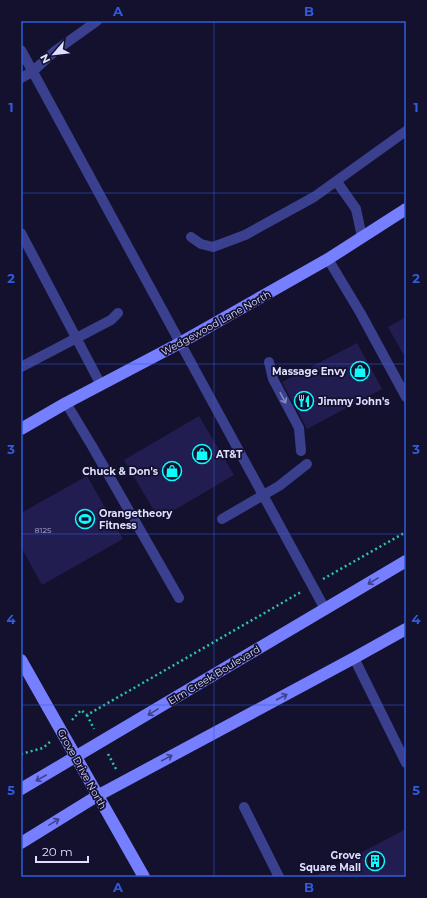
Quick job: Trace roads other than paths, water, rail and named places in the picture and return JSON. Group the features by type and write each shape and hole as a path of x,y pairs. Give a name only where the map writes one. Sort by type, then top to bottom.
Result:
{"main road":[{"name":"Wedgewood Lane North","path":"21,429 66,403 180,343 328,259 406,209"},
{"path":"21,440 42,418"},
{"name":"Elm Creek Boulevard","path":"21,789 76,758 406,561"},
{"path":"21,843 97,796 406,629"},
{"name":"Grove Drive North","path":"21,660 144,877"}],"lane":[{"path":"21,78 32,72 55,51 97,21"},
{"path":"21,50 325,609"},
{"path":"191,237 201,244 213,247 251,231 314,197 337,182 406,131"},
{"path":"337,182 356,209 362,237"},
{"path":"21,233 101,385"},
{"path":"328,259 361,314 406,396"},
{"path":"21,367 111,320 118,313"},
{"path":"269,362 273,379 299,428 301,450"},
{"path":"66,403 179,598"},
{"path":"222,519 279,486 307,464"},
{"path":"354,658 406,764"},
{"path":"244,807 279,877"}],"place":[{"name":"Massage Envy","path":"360,371"},
{"name":"Jimmy John's","path":"304,401"},
{"name":"AT&T","path":"202,454"},
{"name":"Chuck & Don's","path":"172,471"},
{"name":"Orangetheory Fitness","path":"85,519"},
{"name":"Grove Square Mall","path":"375,861"}]}
